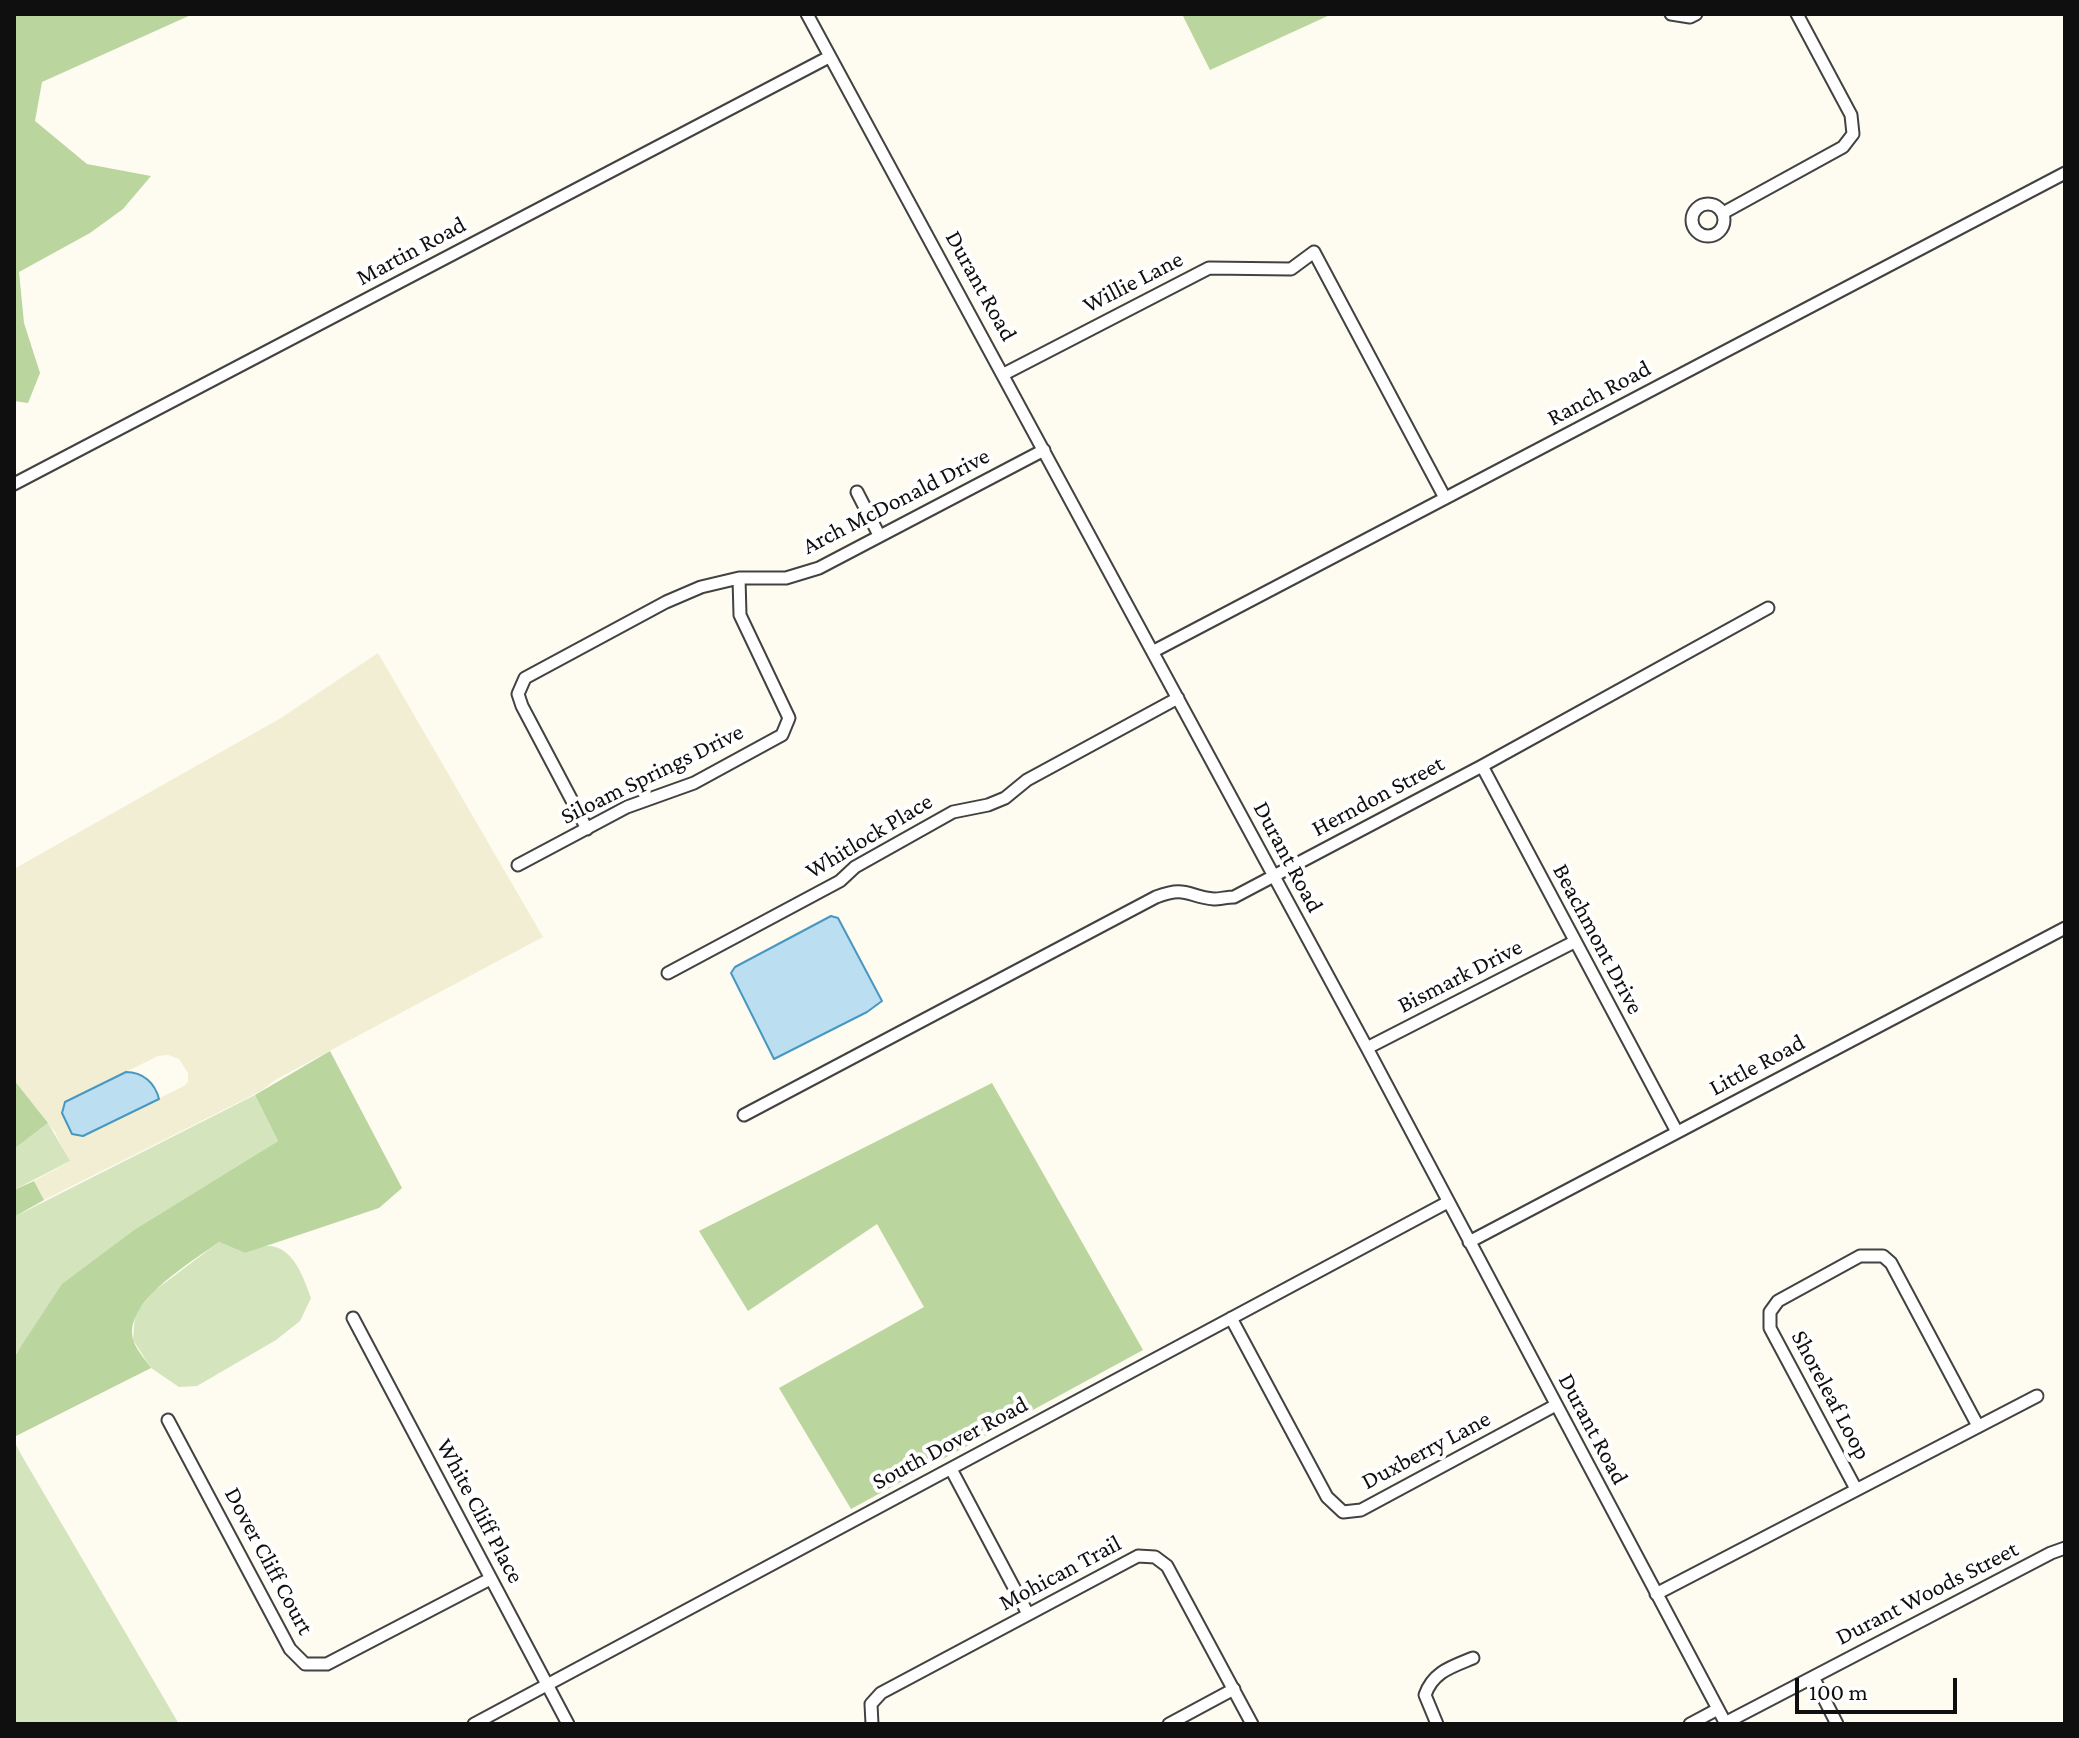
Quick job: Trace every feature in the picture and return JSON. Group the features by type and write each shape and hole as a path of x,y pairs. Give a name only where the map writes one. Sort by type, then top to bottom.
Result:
{"street":[{"name":"Durant Road","path":"807,14 1154,651 1725,1723"},
{"path":"1671,14 1690,17 1696,14"},
{"path":"1723,213 1843,147 1853,134 1851,115 1797,14"},
{"name":"Martin Road","path":"14,484 829,57"},
{"name":"Ranch Road","path":"1154,651 2065,173"},
{"name":"Willie Lane","path":"1004,374 1209,268 1291,269 1314,252 1445,498"},
{"name":"Arch McDonald Drive","path":"587,829 522,706 518,694 521,684 533,672 666,602 701,587 739,578 786,578 805,573 1044,450"},
{"path":"857,492 879,535"},
{"name":"Siloam Springs Drive","path":"518,865 627,807 694,783 782,735 789,718 740,615 739,578"},
{"name":"Herndon Street","path":"744,1115 1156,897 1169,892 1188,891 1212,899 1234,897 1482,766 1768,608"},
{"name":"Whitlock Place","path":"668,973 840,881 855,867 953,812 1005,798 1027,780 1178,698"},
{"name":"Beachmont Drive","path":"1482,766 1677,1132"},
{"name":"Little Road","path":"1469,1242 2065,928"},
{"name":"Bismark Drive","path":"1367,1048 1574,942"},
{"name":"South Dover Road","path":"474,1724 1448,1202"},
{"name":"Shoreleaf Loop","path":"1856,1489 1768,1319 1778,1301 1860,1256 1883,1256 1891,1263 1978,1426"},
{"name":"White Cliff Place","path":"353,1318 568,1724"},
{"name":"Duxberry Lane","path":"1231,1318 1327,1497 1343,1512 1361,1510 1556,1405"},
{"path":"1656,1594 2037,1396"},
{"name":"Dover Cliff Court","path":"168,1420 290,1649 305,1664 327,1664 490,1579"},
{"path":"951,1469 1028,1614"},
{"name":"Durant Woods Street","path":"1725,1723 2065,1548"},
{"name":"Mohican Trail","path":"872,1724 871,1704 881,1693 1138,1556 1155,1557 1167,1566 1252,1724"},
{"path":"1437,1724 1425,1695 1430,1682 1450,1668 1473,1658"},
{"path":"1813,1677 1837,1724"},
{"path":"1169,1724 1234,1689"},
{"path":"1690,1724 1718,1709"}],"shaded area":[{"path":"378,653 543,937 275,1080 261,1091 44,1200 34,1181 69,1162 55,1132 14,1080 14,869 281,718","holes":["168,1055 179,1059 188,1073 188,1082 184,1086 83,1136 72,1134 62,1113 65,1102 158,1056"]}],"green space":[{"path":"14,14 193,14 42,82 35,121 87,164 151,176 123,209 90,233 19,272 24,323 40,373 28,403 14,401"},
{"path":"1182,14 1332,14 1210,70"},
{"path":"330,1051 402,1188 379,1208 245,1253 219,1242 161,1285 138,1313 133,1327 134,1342 151,1368 14,1437 14,1352 16,1354 62,1284 137,1228 278,1141 255,1095"},
{"path":"14,1080 48,1123 14,1149"},
{"path":"992,1083 1143,1350 851,1509 779,1388 924,1307 877,1224 748,1311 699,1231"},
{"path":"255,1095 278,1141 137,1228 15,1354 14,1217"},
{"path":"48,1123 70,1161 14,1190 14,1149"},
{"path":"34,1181 44,1200 14,1217 14,1190"},
{"path":"219,1242 245,1253 266,1246 285,1252 297,1265 311,1298 300,1321 276,1340 197,1386 179,1387 151,1368 133,1340 135,1314 154,1291"},
{"path":"14,1441 22,1456 179,1724 14,1724"}],"water":[{"path":"831,916 838,918 882,1001 867,1012 774,1059 731,973 735,967"},
{"path":"126,1072 138,1074 147,1080 155,1088 159,1099 83,1136 72,1134 62,1113 65,1102"}]}
